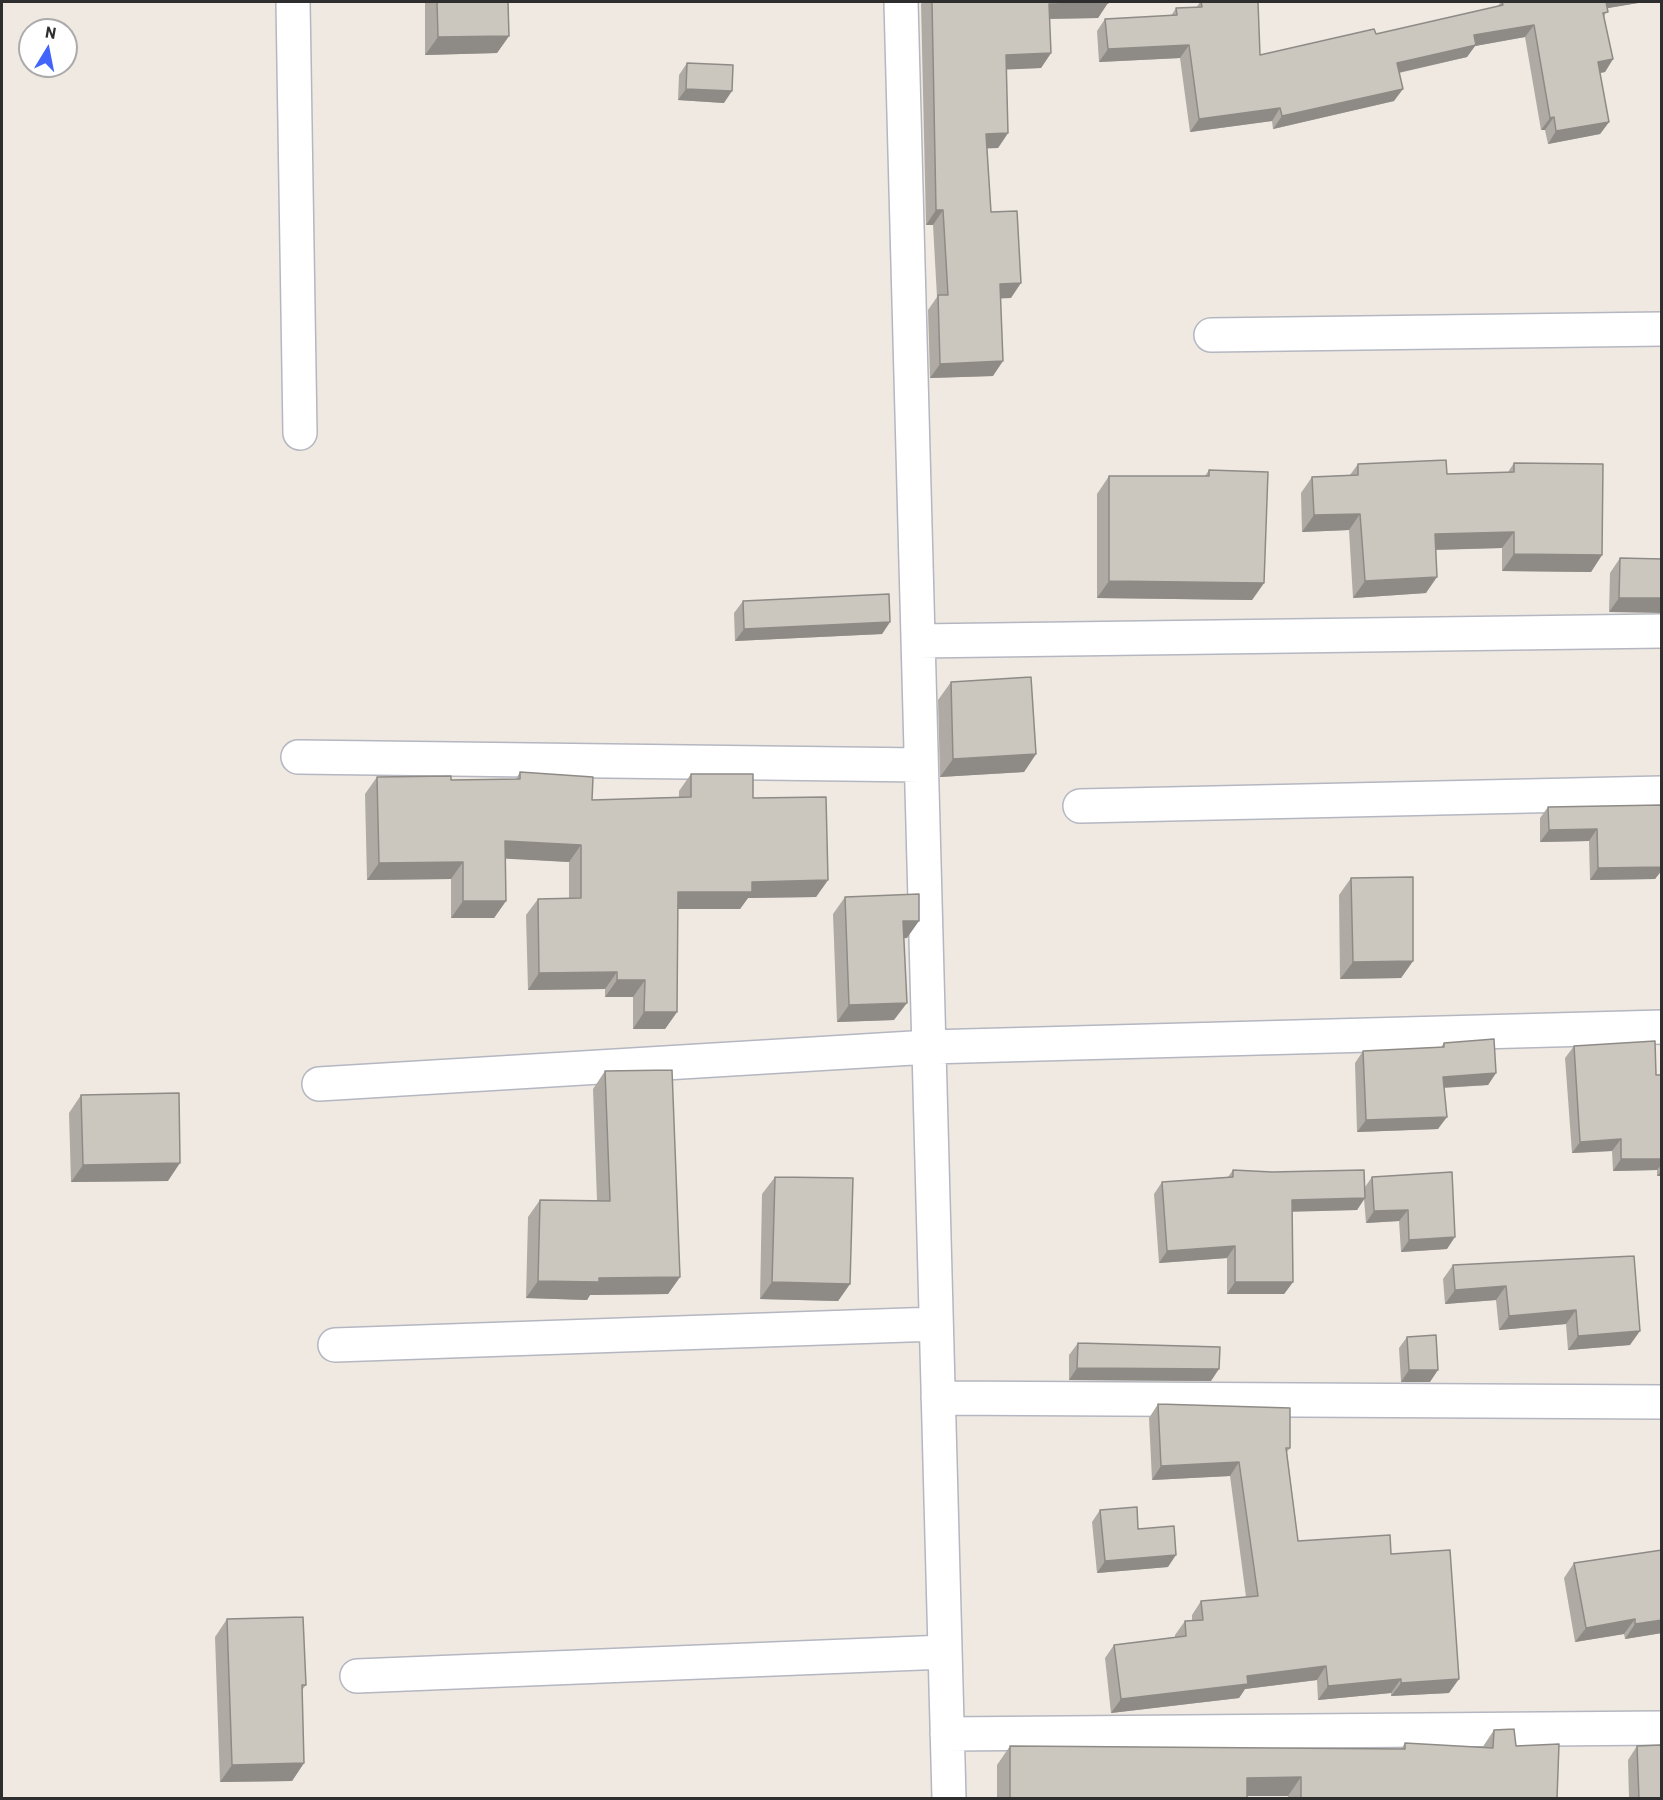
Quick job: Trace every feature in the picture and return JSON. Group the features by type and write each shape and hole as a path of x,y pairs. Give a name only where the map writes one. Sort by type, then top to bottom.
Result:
{"street":[{"path":"293,2 300,433"},
{"path":"901,2 949,1798"},
{"path":"1211,335 1662,329"},
{"path":"918,641 1662,631"},
{"path":"298,757 921,765"},
{"path":"1080,806 1662,793"},
{"path":"319,1084 929,1047 1662,1027"},
{"path":"335,1345 936,1324"},
{"path":"938,1398 1662,1402"},
{"path":"357,1676 945,1652"},
{"path":"947,1734 1662,1728"}],"building":[{"path":"437,2 508,2 509,36 438,37"},
{"path":"932,2 1108,2 1049,4 1051,53 1006,55 1008,133 986,134 991,212 1017,211 1021,283 1000,284 1003,361 940,364 938,295 948,295 943,210 936,210"},
{"path":"1201,2 1258,2 1260,55 1374,29 1376,34 1503,5 1502,2 1606,2 1608,12 1603,13 1613,59 1598,62 1609,122 1556,131 1554,117 1550,118 1534,25 1474,35 1476,45 1397,63 1403,89 1282,116 1280,108 1199,119 1189,45 1108,49 1105,19 1177,15 1176,8 1202,7"},
{"path":"687,63 733,65 732,91 686,89"},
{"path":"1446,460 1447,474 1514,472 1514,463 1603,464 1602,555 1514,554 1514,532 1435,534 1437,577 1365,581 1360,514 1314,515 1312,477 1358,475 1358,464"},
{"path":"1209,470 1268,472 1264,583 1109,581 1109,476 1209,476"},
{"path":"1620,558 1662,559 1662,598 1619,598"},
{"path":"889,594 890,622 744,629 743,601"},
{"path":"1031,677 1036,754 953,759 951,682"},
{"path":"520,772 593,777 592,800 691,797 691,774 753,774 753,798 826,797 828,880 752,882 752,892 678,892 677,1012 644,1012 645,980 617,980 617,972 539,973 538,899 581,898 581,845 505,841 506,901 463,901 463,862 379,863 377,777 451,776 451,780 520,779"},
{"path":"1662,805 1662,867 1598,868 1597,829 1549,830 1548,807"},
{"path":"1413,877 1413,961 1353,962 1351,878"},
{"path":"919,894 919,921 903,921 907,1003 849,1005 845,897"},
{"path":"1494,1039 1496,1073 1443,1077 1447,1117 1366,1120 1363,1051 1444,1047 1444,1043"},
{"path":"1655,1041 1656,1075 1662,1075 1662,1159 1621,1159 1621,1139 1580,1142 1574,1046"},
{"path":"672,1070 680,1277 599,1278 599,1282 538,1281 540,1200 610,1201 605,1071"},
{"path":"179,1093 180,1163 83,1165 81,1095"},
{"path":"1233,1170 1272,1172 1364,1170 1365,1198 1292,1200 1293,1282 1235,1282 1235,1246 1167,1251 1162,1182 1233,1177"},
{"path":"1452,1172 1455,1237 1409,1240 1408,1210 1374,1211 1372,1177"},
{"path":"775,1177 853,1178 850,1284 772,1282"},
{"path":"1634,1256 1640,1331 1578,1336 1576,1310 1509,1316 1506,1286 1455,1290 1453,1265"},
{"path":"1436,1335 1438,1370 1409,1370 1407,1337"},
{"path":"1078,1343 1220,1347 1219,1369 1077,1368"},
{"path":"1158,1404 1290,1408 1290,1448 1286,1448 1298,1541 1390,1535 1391,1554 1450,1550 1459,1679 1401,1683 1401,1679 1328,1686 1326,1666 1247,1676 1248,1684 1121,1699 1114,1645 1186,1636 1185,1621 1203,1620 1201,1601 1258,1596 1239,1462 1161,1466"},
{"path":"1137,1507 1138,1529 1174,1526 1176,1555 1105,1561 1100,1510"},
{"path":"1662,1550 1662,1620 1635,1624 1635,1619 1586,1628 1574,1563"},
{"path":"303,1617 306,1685 302,1685 304,1763 232,1765 227,1619"},
{"path":"1514,1729 1516,1746 1559,1744 1557,1798 1301,1798 1301,1777 1247,1778 1247,1798 1010,1798 1010,1746 1405,1749 1405,1743 1493,1748 1494,1730"},
{"path":"1662,1745 1662,1798 1639,1798 1637,1746"}]}
